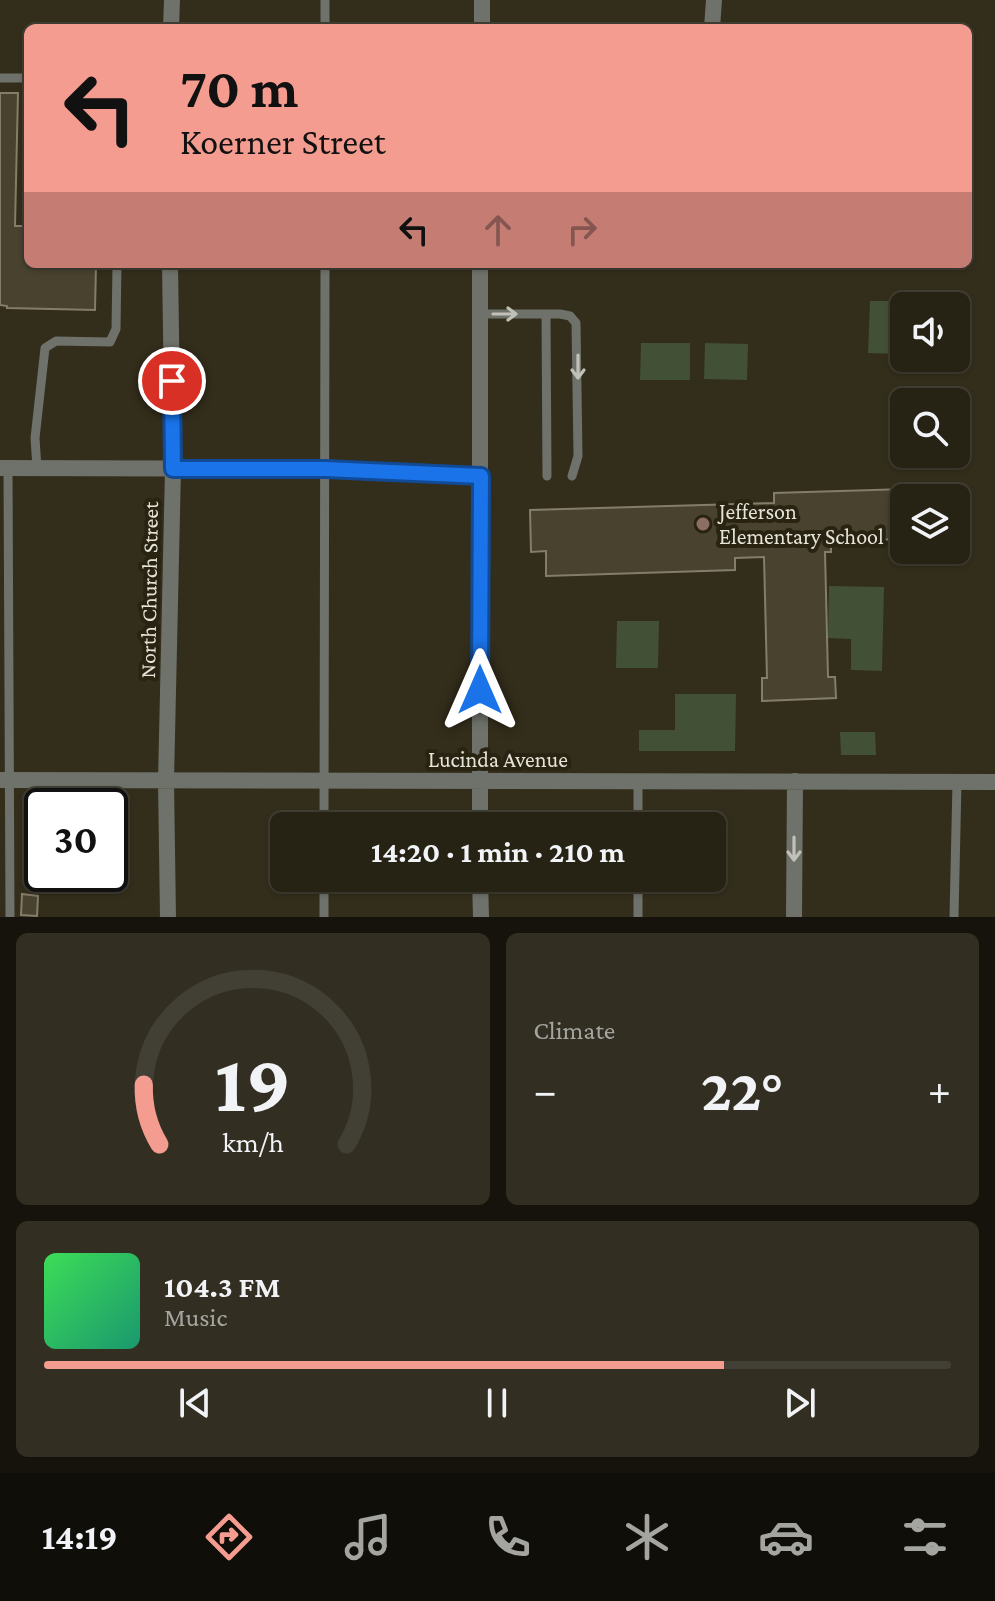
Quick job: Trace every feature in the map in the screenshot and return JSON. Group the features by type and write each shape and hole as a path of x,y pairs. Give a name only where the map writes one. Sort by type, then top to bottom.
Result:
{"street":[{"path":"171,24 172,0"},
{"path":"482,0 482,24"},
{"path":"712,24 714,0"},
{"name":"North Church Street","path":"168,917 166,781 173,469 170,268"},
{"path":"480,268 480,812"},
{"path":"4,468 325,469 481,476"},
{"name":"Lucinda Avenue","path":"5,780 995,782"},
{"path":"794,917 795,781"},
{"path":"480,892 481,917"}],"lane":[{"path":"325,0 325,24"},
{"path":"0,78 24,78"},
{"path":"37,468 35,438 45,348 56,341 110,342 116,329 117,268"},
{"path":"324,812 325,268"},
{"path":"480,314 570,316 578,329 578,456 572,476"},
{"path":"546,314 547,476"},
{"path":"4,468 5,780 10,917"},
{"path":"638,781 638,812"},
{"path":"954,917 957,782"},
{"path":"324,892 324,917"},
{"path":"638,892 638,917"}],"green space":[{"path":"870,301 890,301 890,354 868,353"},
{"path":"641,343 690,343 690,380 640,380"},
{"path":"705,343 748,344 747,380 704,379"},
{"path":"829,586 884,587 882,671 851,670 851,639 828,638"},
{"path":"617,621 659,621 658,668 616,668"},
{"path":"675,694 736,694 735,751 639,751 639,730 675,730"},
{"path":"840,732 875,732 876,755 841,755"}],"building":[{"path":"0,93 18,93 15,226 24,226 24,268 96,268 95,310 7,308 0,305"},
{"name":"Jefferson Elementary School","path":"890,489 890,539 831,541 831,552 825,552 828,677 835,677 836,698 762,701 762,678 767,678 764,557 735,558 735,570 546,576 546,551 531,552 530,510 774,503 774,493"},
{"path":"22,894 38,896 37,916 21,915"}],"place":[{"name":"Jefferson Elementary School","path":"703,524"}],"route":[{"path":"172,381 173,469 325,469 481,476 480,690"}]}
